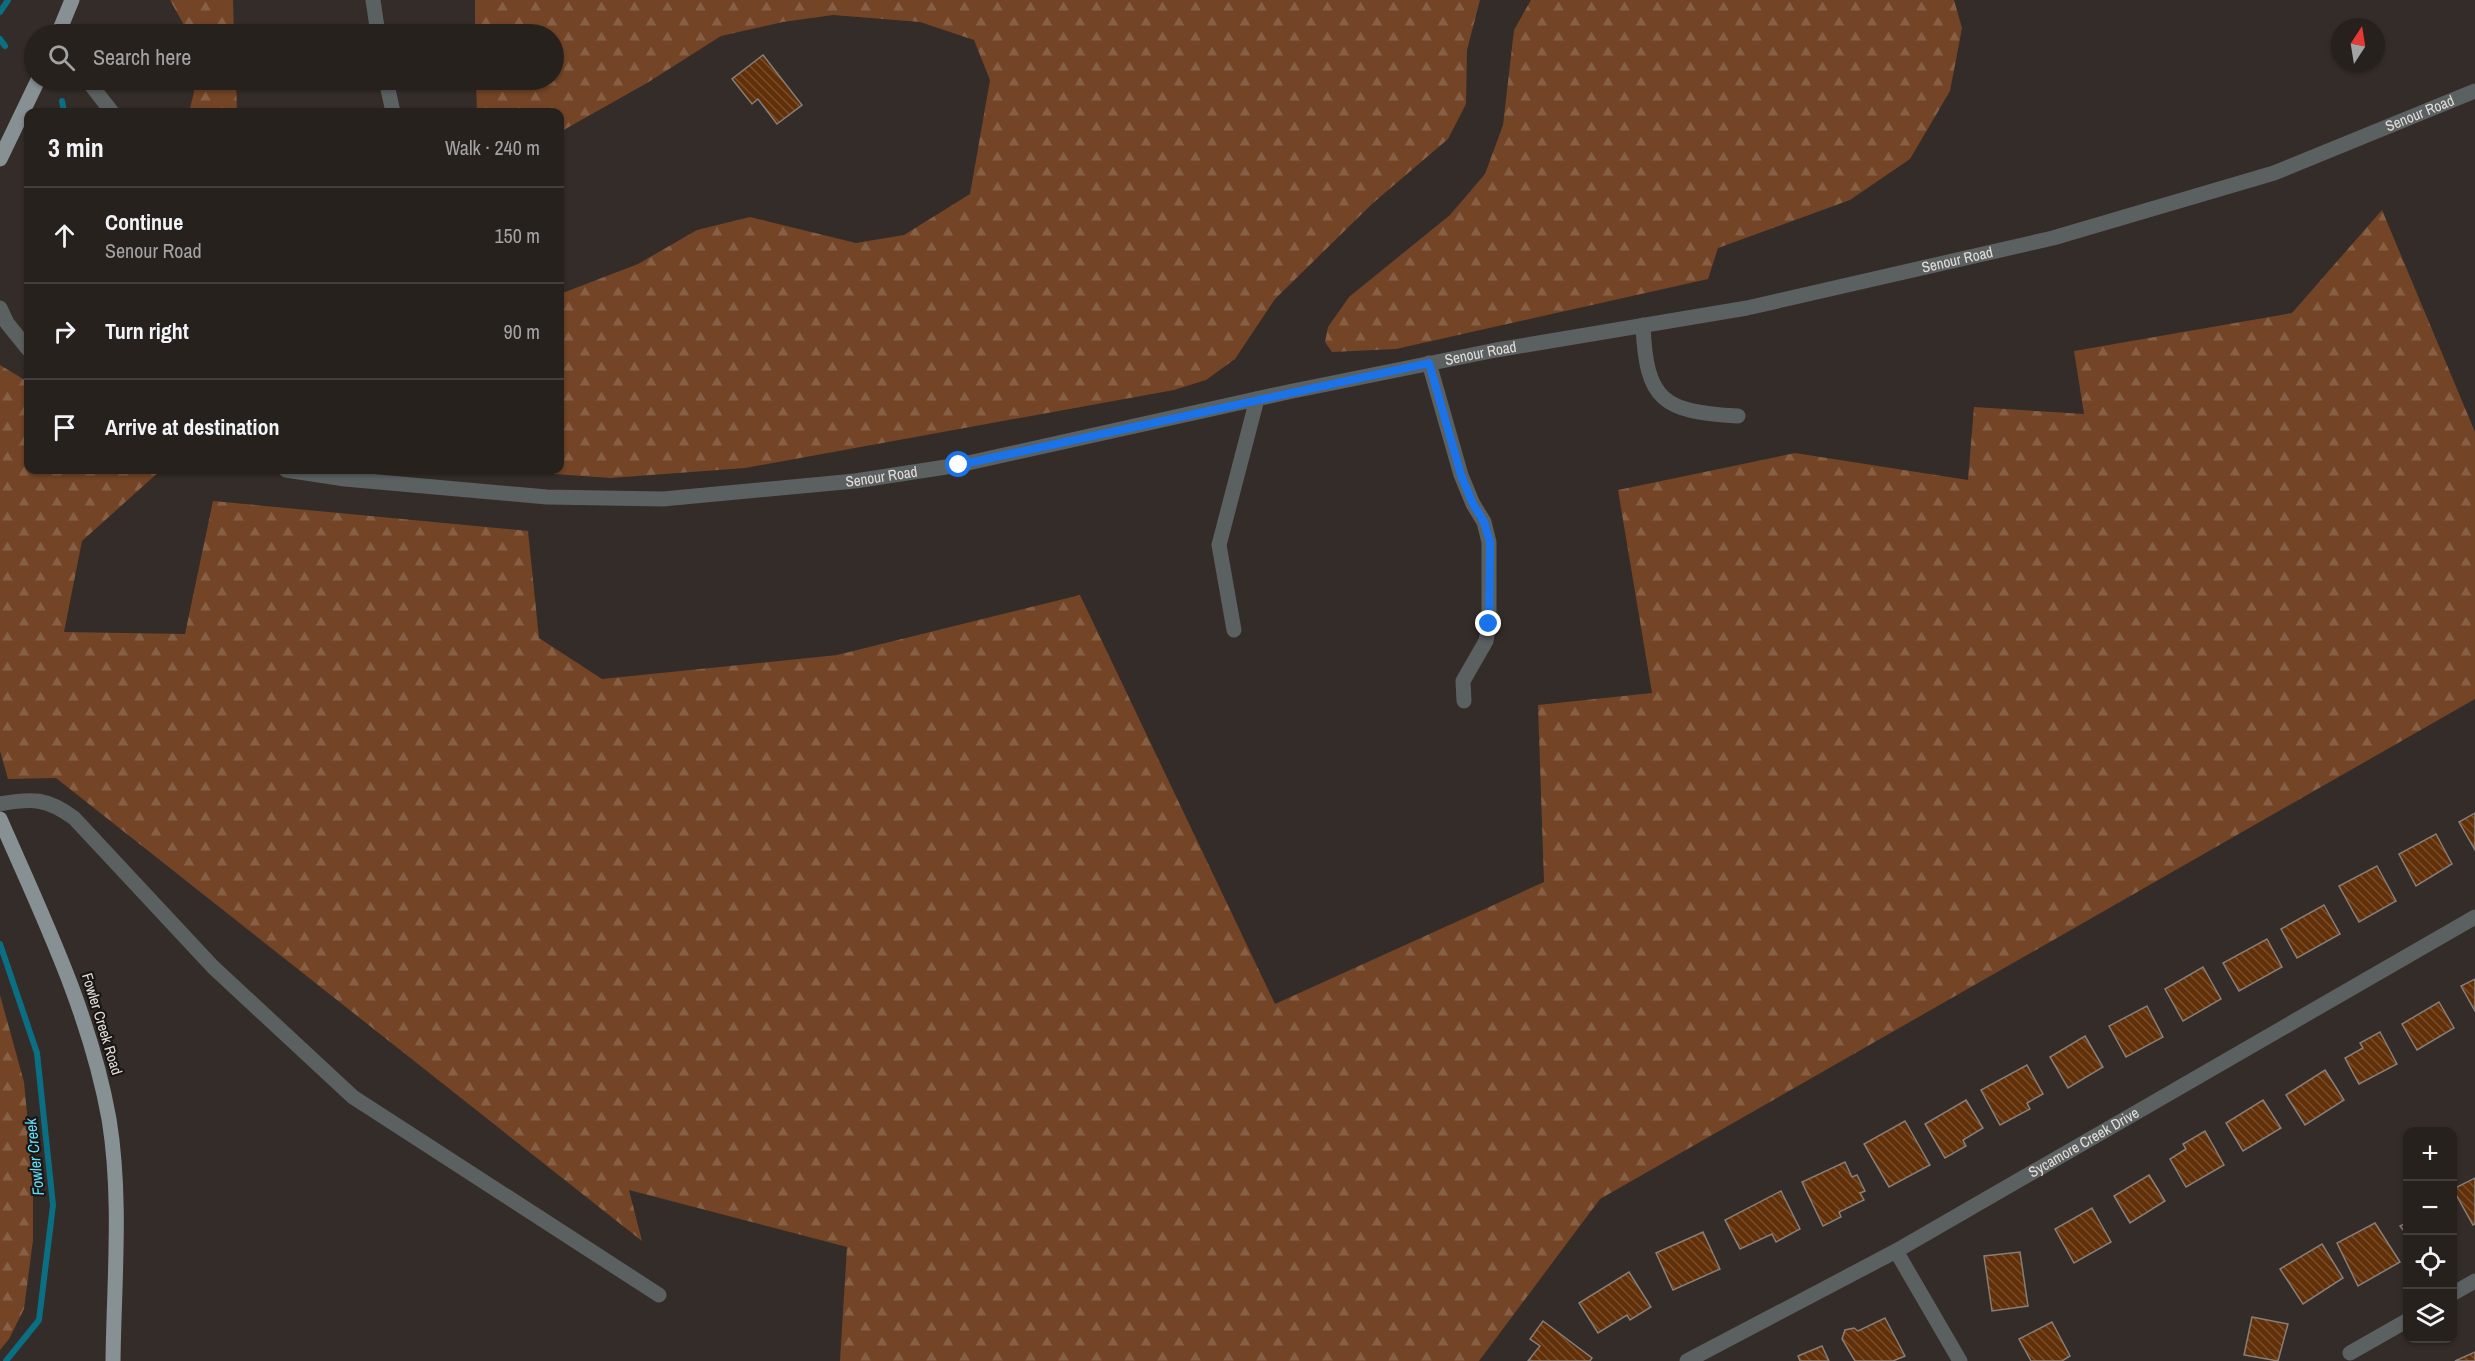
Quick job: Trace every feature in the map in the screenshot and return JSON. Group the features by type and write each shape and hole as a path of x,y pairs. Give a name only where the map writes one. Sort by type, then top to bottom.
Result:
{"main road":[{"path":"62,24 72,0"},
{"path":"25,108 33,90"},
{"path":"0,159 24,109"},
{"name":"Fowler Creek Road","path":"0,819 68,973 95,1052 109,1121 116,1210 113,1361"}],"street":[{"path":"373,0 377,24"},
{"path":"95,90 109,108"},
{"path":"388,90 392,108"},
{"name":"Senour Road","path":"316,474 547,497 663,499 726,495 855,481 959,465 1429,363 1747,308 2053,238 2274,173 2475,91"},
{"path":"0,308 7,323 24,344"},
{"path":"1643,325 1644,361 1652,387 1663,398 1704,414 1738,416"},
{"path":"1429,363 1461,475 1473,504 1484,522 1490,542 1489,624 1486,641 1463,681 1464,701"},
{"path":"1234,630 1219,545 1257,399"},
{"path":"0,804 31,798 59,807 74,818 213,967 353,1097 659,1295"},
{"name":"Sycamore Creek Drive","path":"1688,1361 1896,1251 2475,917"},
{"path":"1896,1251 1960,1361"},
{"path":"2457,1291 2475,1281"},
{"path":"2350,1353 2403,1323"}],"green space":[{"path":"170,0 233,0 234,24 183,24"},
{"path":"475,0 1480,0 1467,50 1466,104 1448,139 1373,203 1275,299 1235,359 1206,380 1174,390 745,468 611,478 554,474 564,474 564,292 638,264 697,230 750,217 856,243 904,235 970,194 990,80 974,40 920,22 833,15 783,22 721,36 647,83 564,130 564,108 477,108 476,90 564,90 564,24 475,24"},
{"path":"1531,0 1954,0 1962,28 1950,91 1910,159 1850,200 1718,248 1708,279 1396,349 1332,352 1325,342 1328,327 1349,297 1450,215 1485,174 1503,125 1514,30"},
{"path":"194,90 236,90 237,108 190,108"},
{"path":"2382,210 2475,432 2475,699 1600,1199 1479,1361 840,1361 847,1247 629,1190 642,1241 56,778 8,779 0,751 0,365 24,380 24,474 157,474 82,541 64,632 185,634 213,501 528,531 539,638 602,679 837,655 1080,595 1275,1004 1544,882 1538,705 1652,693 1618,490 1795,453 1968,480 1974,407 2084,414 2074,351 2292,313"},
{"path":"0,995 24,1082 33,1176 33,1240 24,1309 9,1339 0,1350"}],"building":[{"path":"763,55 802,105 777,124 758,99 752,104 732,79"},
{"path":"2475,813 2475,850 2459,822"},
{"path":"2436,834 2452,864 2416,886 2399,854"},
{"path":"2377,866 2396,901 2359,922 2339,886"},
{"path":"2324,905 2340,934 2297,958 2281,929"},
{"path":"2267,939 2282,967 2239,991 2223,963"},
{"path":"2203,967 2221,999 2183,1021 2165,989"},
{"path":"2475,979 2475,1011 2461,986"},
{"path":"2439,1002 2454,1028 2417,1050 2402,1024"},
{"path":"2147,1006 2163,1037 2126,1057 2109,1026"},
{"path":"2380,1032 2397,1064 2359,1084 2345,1058 2363,1048 2360,1043"},
{"path":"2085,1036 2103,1067 2068,1088 2050,1057"},
{"path":"2027,1065 2043,1094 2027,1103 2030,1109 2000,1125 1981,1090"},
{"path":"2325,1070 2344,1100 2305,1125 2286,1095"},
{"path":"1966,1100 1983,1128 1963,1140 1966,1146 1945,1158 1925,1124"},
{"path":"2263,1100 2281,1128 2243,1151 2226,1123"},
{"path":"1905,1121 1930,1165 1889,1187 1864,1144"},
{"path":"2205,1131 2224,1165 2186,1187 2170,1159 2186,1149 2183,1144"},
{"path":"1845,1162 1852,1177 1857,1175 1865,1191 1860,1193 1864,1200 1839,1212 1841,1217 1823,1226 1802,1182"},
{"path":"2149,1175 2165,1201 2130,1223 2114,1196"},
{"path":"2475,1178 2475,1224 2473,1225 2457,1196 2457,1187"},
{"path":"1781,1191 1800,1229 1776,1242 1772,1234 1740,1249 1725,1220"},
{"path":"2092,1208 2111,1242 2074,1263 2055,1229"},
{"path":"2375,1223 2400,1262 2358,1286 2337,1243"},
{"path":"1703,1232 1720,1269 1673,1290 1656,1253"},
{"path":"2322,1244 2343,1278 2303,1304 2280,1269"},
{"path":"2020,1252 2028,1306 1992,1311 1984,1256"},
{"path":"1629,1272 1651,1307 1630,1320 1627,1315 1598,1333 1579,1303"},
{"path":"2252,1317 2288,1324 2278,1361 2244,1355"},
{"path":"1885,1318 1905,1356 1893,1361 1855,1361 1842,1339 1845,1330 1854,1328 1858,1331"},
{"path":"1543,1321 1592,1358 1590,1361 1528,1361 1540,1346 1530,1339"},
{"path":"2052,1322 2070,1356 2062,1361 2031,1361 2019,1339"},
{"path":"1822,1346 1829,1361 1800,1361 1798,1356"},
{"path":"2475,1352 2475,1361 2455,1361"}],"waterway":[{"name":"Fowler Creek","path":"0,12 8,0"},
{"path":"0,39 5,46"},
{"path":"62,101 63,108"},
{"name":"Fowler Creek","path":"0,944 37,1053 53,1205 39,1320 6,1361"}],"route":[{"path":"959,465 1429,363 1461,475 1473,504 1484,522 1490,542 1489,624"}]}
